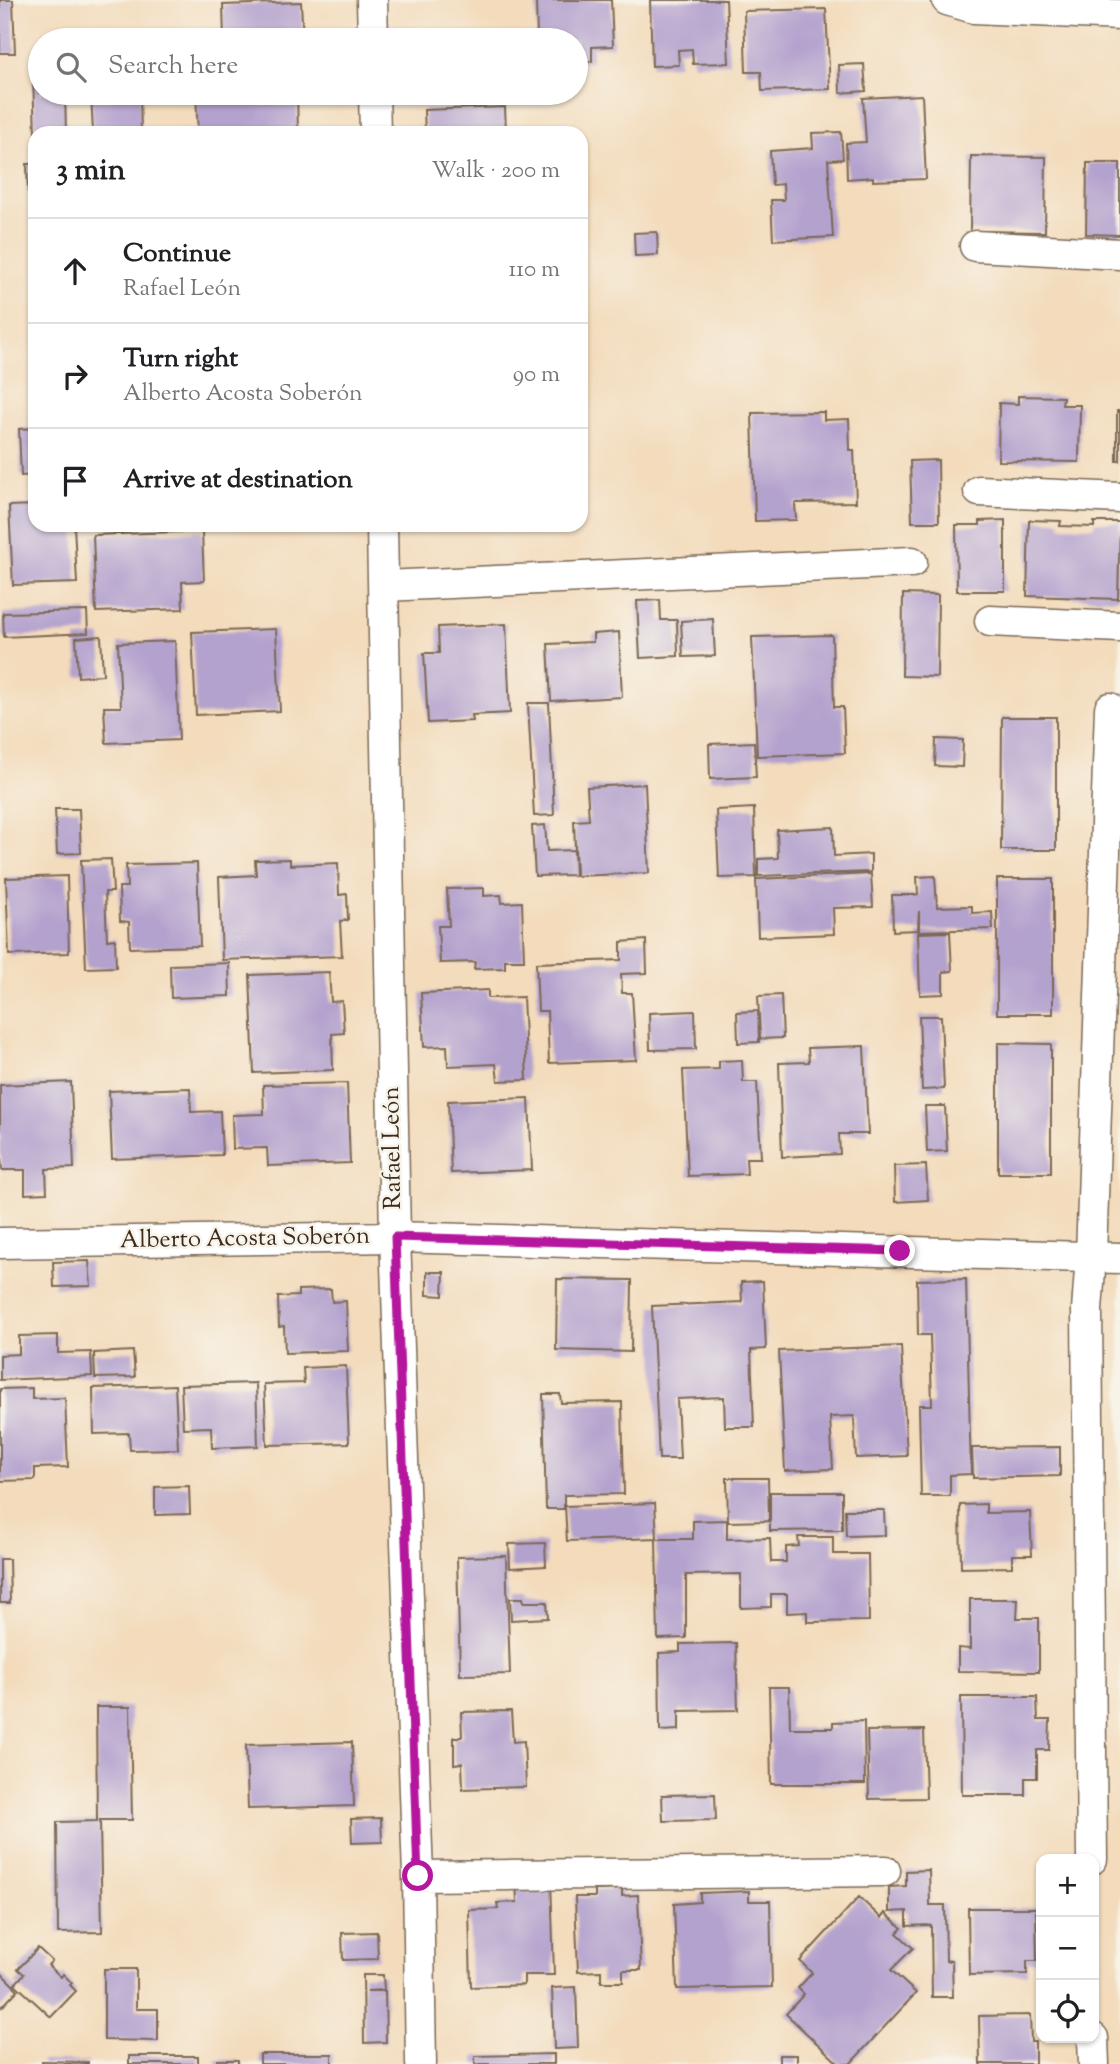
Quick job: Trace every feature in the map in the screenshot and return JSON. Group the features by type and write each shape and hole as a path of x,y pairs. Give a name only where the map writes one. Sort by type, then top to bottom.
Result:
{"street":[{"path":"372,0 373,28"},
{"path":"947,0 974,8 1120,15"},
{"path":"374,105 374,126"},
{"path":"975,246 1120,254"},
{"path":"979,491 1120,498"},
{"name":"Rafael León","path":"382,532 395,1237 418,1876 421,2064"},
{"path":"383,586 912,562"},
{"path":"990,621 1120,627"},
{"path":"1092,1854 1087,1310 1105,1257 1110,708"},
{"name":"Alberto Acosta Soberón","path":"0,1243 395,1237 1105,1257"},
{"path":"418,1876 885,1871"},
{"path":"1093,2043 1094,2064"}],"building":[{"path":"0,0 13,0 15,53 0,53"},
{"path":"536,0 611,0 613,46 592,47 592,61 588,61 588,28 537,28"},
{"path":"650,0 726,0 729,63 693,64 692,49 678,50 679,65 652,66"},
{"path":"301,2 302,28 224,28 223,5"},
{"path":"826,9 830,89 762,91 761,72 746,72 744,11"},
{"path":"864,64 866,91 840,93 839,65"},
{"path":"922,95 926,179 847,179 846,143 866,142 863,98"},
{"path":"34,105 65,105 66,126 35,126"},
{"path":"92,105 140,105 141,126 93,126"},
{"path":"197,105 297,105 298,126 198,126"},
{"path":"505,107 506,126 425,126 424,110"},
{"path":"841,132 843,159 828,160 833,237 773,240 771,200 784,200 783,184 772,185 770,151 813,148 812,133"},
{"path":"971,156 1046,157 1045,232 970,231"},
{"path":"1087,163 1120,163 1120,235 1086,234"},
{"path":"657,232 658,255 635,256 634,233"},
{"path":"1018,396 1063,397 1062,405 1080,405 1079,462 998,461 999,403 1018,404"},
{"path":"1117,411 1120,411 1120,461 1117,461"},
{"path":"824,412 824,420 849,419 850,450 854,450 856,502 795,503 796,520 755,521 752,413"},
{"path":"28,428 28,476 21,476 19,429"},
{"path":"938,460 939,522 912,522 910,461"},
{"path":"28,505 28,532 74,532 77,583 13,585 9,506"},
{"path":"1005,520 1005,591 957,591 956,525 980,525 980,521"},
{"path":"1029,520 1061,521 1060,526 1094,527 1094,522 1120,522 1118,599 1027,596"},
{"path":"202,532 204,581 182,582 183,609 96,612 93,535"},
{"path":"903,594 938,595 937,677 902,676"},
{"path":"660,600 661,620 677,620 678,656 640,658 637,601"},
{"path":"87,611 88,633 4,637 3,613"},
{"path":"713,619 715,656 683,657 681,621"},
{"path":"506,624 510,713 472,715 473,721 428,723 424,653 439,653 438,627"},
{"path":"276,629 280,711 196,715 192,632"},
{"path":"619,632 622,697 551,701 548,644 593,642 593,634"},
{"path":"832,635 834,707 843,707 845,753 757,756 752,637"},
{"path":"101,636 103,675 78,677 76,638"},
{"path":"175,641 179,740 106,743 104,707 121,707 118,643"},
{"path":"528,703 549,703 554,815 534,816"},
{"path":"1002,717 1056,717 1056,850 1001,850"},
{"path":"936,739 963,740 962,767 935,766"},
{"path":"754,742 756,777 710,779 709,744"},
{"path":"645,784 649,873 576,876 574,821 589,820 587,787"},
{"path":"754,808 756,877 719,878 716,810"},
{"path":"55,809 79,809 81,853 57,854"},
{"path":"545,825 547,851 574,850 575,875 535,876 532,826"},
{"path":"833,827 834,856 871,854 871,872 758,876 758,859 778,858 777,830"},
{"path":"111,859 113,892 105,892 107,940 115,939 116,967 86,968 81,860"},
{"path":"290,859 290,865 338,863 339,895 347,894 348,920 340,921 342,956 222,960 219,877 256,875 255,860"},
{"path":"197,863 200,946 130,948 129,922 120,921 119,887 127,887 126,865"},
{"path":"871,874 873,907 833,908 834,934 758,937 756,879"},
{"path":"67,876 69,953 9,955 6,878"},
{"path":"935,876 937,907 972,906 972,913 992,912 993,929 919,931 919,911 918,930 893,931 892,895 918,895 917,877"},
{"path":"997,879 1053,879 1053,1014 997,1014"},
{"path":"484,888 484,896 501,895 502,903 522,902 524,960 505,960 505,968 474,969 475,962 440,963 438,926 449,926 447,889"},
{"path":"950,932 952,971 943,972 943,994 920,995 918,933"},
{"path":"646,940 647,973 621,974 622,993 632,993 636,1060 549,1063 547,1011 538,1011 536,963 621,960 621,942"},
{"path":"229,963 230,996 171,998 170,965"},
{"path":"329,972 331,1002 342,1001 344,1033 332,1034 333,1070 254,1073 250,975"},
{"path":"488,990 488,998 523,997 527,1080 498,1081 496,1064 448,1066 447,1046 424,1047 421,993"},
{"path":"781,995 783,1038 760,1039 758,996"},
{"path":"695,1011 696,1049 650,1050 649,1013"},
{"path":"758,1011 759,1042 738,1043 737,1012"},
{"path":"919,1016 941,1016 944,1089 922,1090"},
{"path":"998,1043 1051,1044 1051,1173 998,1173"},
{"path":"864,1046 868,1134 839,1134 840,1154 782,1157 779,1063 809,1062 808,1048"},
{"path":"742,1060 743,1082 757,1082 761,1158 746,1158 747,1174 688,1176 683,1070 719,1069 719,1061"},
{"path":"71,1082 74,1168 46,1169 47,1193 25,1194 25,1170 2,1170 0,1085"},
{"path":"347,1083 350,1163 268,1166 267,1148 233,1149 232,1115 264,1114 263,1085"},
{"path":"190,1088 191,1112 220,1111 222,1155 112,1159 109,1091"},
{"path":"529,1098 532,1170 451,1173 448,1101"},
{"path":"925,1106 945,1106 947,1151 927,1152"},
{"path":"926,1165 928,1200 895,1202 894,1166"},
{"path":"89,1261 91,1286 54,1287 53,1262"},
{"path":"427,1272 444,1272 443,1296 427,1295"},
{"path":"557,1279 632,1280 631,1352 556,1350"},
{"path":"966,1279 971,1474 950,1475 950,1496 921,1496 919,1405 932,1405 930,1335 918,1335 917,1280"},
{"path":"763,1281 766,1349 751,1350 754,1427 725,1427 724,1397 677,1399 680,1459 659,1459 652,1306 742,1302 741,1282"},
{"path":"331,1289 332,1302 346,1301 348,1351 285,1353 284,1326 279,1327 278,1297 298,1296 298,1290"},
{"path":"58,1335 58,1353 91,1352 92,1376 0,1380 0,1355 19,1354 19,1336"},
{"path":"901,1346 907,1456 856,1458 854,1416 830,1417 833,1469 785,1471 779,1351"},
{"path":"133,1351 135,1377 95,1378 94,1353"},
{"path":"346,1366 349,1443 267,1445 264,1384 304,1383 303,1368"},
{"path":"256,1383 258,1446 212,1448 211,1427 183,1428 181,1385"},
{"path":"175,1385 178,1449 130,1450 129,1433 94,1434 93,1388"},
{"path":"32,1388 32,1399 65,1398 68,1467 35,1468 35,1480 0,1481 0,1389"},
{"path":"543,1394 560,1394 561,1403 622,1402 624,1494 564,1495 564,1509 546,1509"},
{"path":"1060,1447 1060,1476 973,1478 972,1448"},
{"path":"727,1478 768,1478 769,1521 728,1522"},
{"path":"189,1486 190,1514 155,1515 155,1487"},
{"path":"770,1492 842,1492 842,1530 770,1531"},
{"path":"655,1503 657,1538 567,1541 565,1506"},
{"path":"986,1504 986,1513 1030,1512 1032,1555 1012,1555 1012,1567 961,1568 960,1505"},
{"path":"845,1510 884,1510 885,1535 846,1536"},
{"path":"727,1520 727,1539 770,1538 771,1562 786,1562 786,1547 799,1546 798,1537 833,1537 833,1554 868,1554 869,1621 807,1622 807,1612 787,1613 787,1594 771,1594 771,1607 741,1608 741,1574 686,1575 686,1638 658,1639 656,1539 693,1539 693,1521"},
{"path":"545,1543 546,1566 510,1568 509,1544"},
{"path":"506,1556 510,1674 460,1675 457,1557"},
{"path":"0,1559 9,1559 10,1603 0,1603"},
{"path":"510,1598 523,1598 524,1602 547,1602 548,1618 511,1620"},
{"path":"970,1599 1018,1599 1017,1618 1039,1618 1039,1672 958,1671 958,1648 970,1649"},
{"path":"736,1643 738,1710 679,1711 679,1730 660,1731 659,1653 680,1652 680,1644"},
{"path":"769,1687 789,1687 790,1728 833,1728 833,1722 864,1721 865,1784 771,1784"},
{"path":"961,1697 1037,1697 1038,1720 1050,1720 1049,1750 1037,1750 1037,1778 1025,1778 1025,1795 962,1795"},
{"path":"96,1707 130,1707 132,1820 100,1820 102,1932 58,1933 57,1822 97,1821"},
{"path":"511,1711 513,1742 524,1741 526,1787 463,1789 462,1763 454,1764 454,1737 462,1737 461,1712"},
{"path":"924,1730 926,1798 869,1799 867,1731"},
{"path":"352,1742 354,1806 248,1809 246,1745"},
{"path":"715,1794 716,1820 663,1821 662,1795"},
{"path":"381,1818 382,1842 352,1843 351,1819"},
{"path":"929,1870 930,1905 945,1905 946,1961 952,1960 953,1997 932,1997 931,1925 907,1926 907,1911 889,1912 889,1887 906,1886 906,1871"},
{"path":"551,1878 554,1975 524,1975 524,1985 471,1987 469,1910 498,1909 497,1903 517,1902 516,1879"},
{"path":"622,1889 622,1896 638,1895 641,1970 623,1970 623,1982 601,1982 601,1971 578,1972 575,1897 595,1897 595,1890"},
{"path":"749,1891 749,1901 770,1901 772,1987 677,1989 674,1904 700,1902 700,1893"},
{"path":"859,1897 881,1918 885,1913 902,1928 897,1933 913,1948 891,1970 916,1993 850,2064 839,2064 786,2014 804,1994 798,1988 812,1973 800,1961"},
{"path":"968,1908 1036,1908 1036,1961 1027,1961 1027,1974 969,1975"},
{"path":"377,1932 378,1959 343,1960 342,1933"},
{"path":"38,1948 52,1961 48,1965 61,1977 63,1974 76,1991 51,2017 15,1984 24,1974 18,1969"},
{"path":"104,1969 136,1969 136,2009 158,2009 158,2041 104,2040"},
{"path":"0,1972 18,1990 0,2009"},
{"path":"363,1975 383,1975 384,1990 367,1991 385,1991 386,2042 364,2043"},
{"path":"576,1987 578,2048 554,2049 552,1988"},
{"path":"1030,2015 1031,2042 1035,2042 1035,2064 980,2064 979,2016"},
{"path":"260,2054 332,2054 332,2064 260,2064"},
{"path":"554,2054 554,2064 475,2064 475,2056"},
{"path":"779,2055 797,2055 797,2064 779,2064"},
{"path":"129,2056 198,2056 198,2064 129,2064"},
{"path":"217,2060 238,2060 238,2064 217,2064"},
{"path":"42,2061 88,2062 88,2064 42,2064"}],"route":[{"path":"418,1876 395,1237 900,1251"}]}
